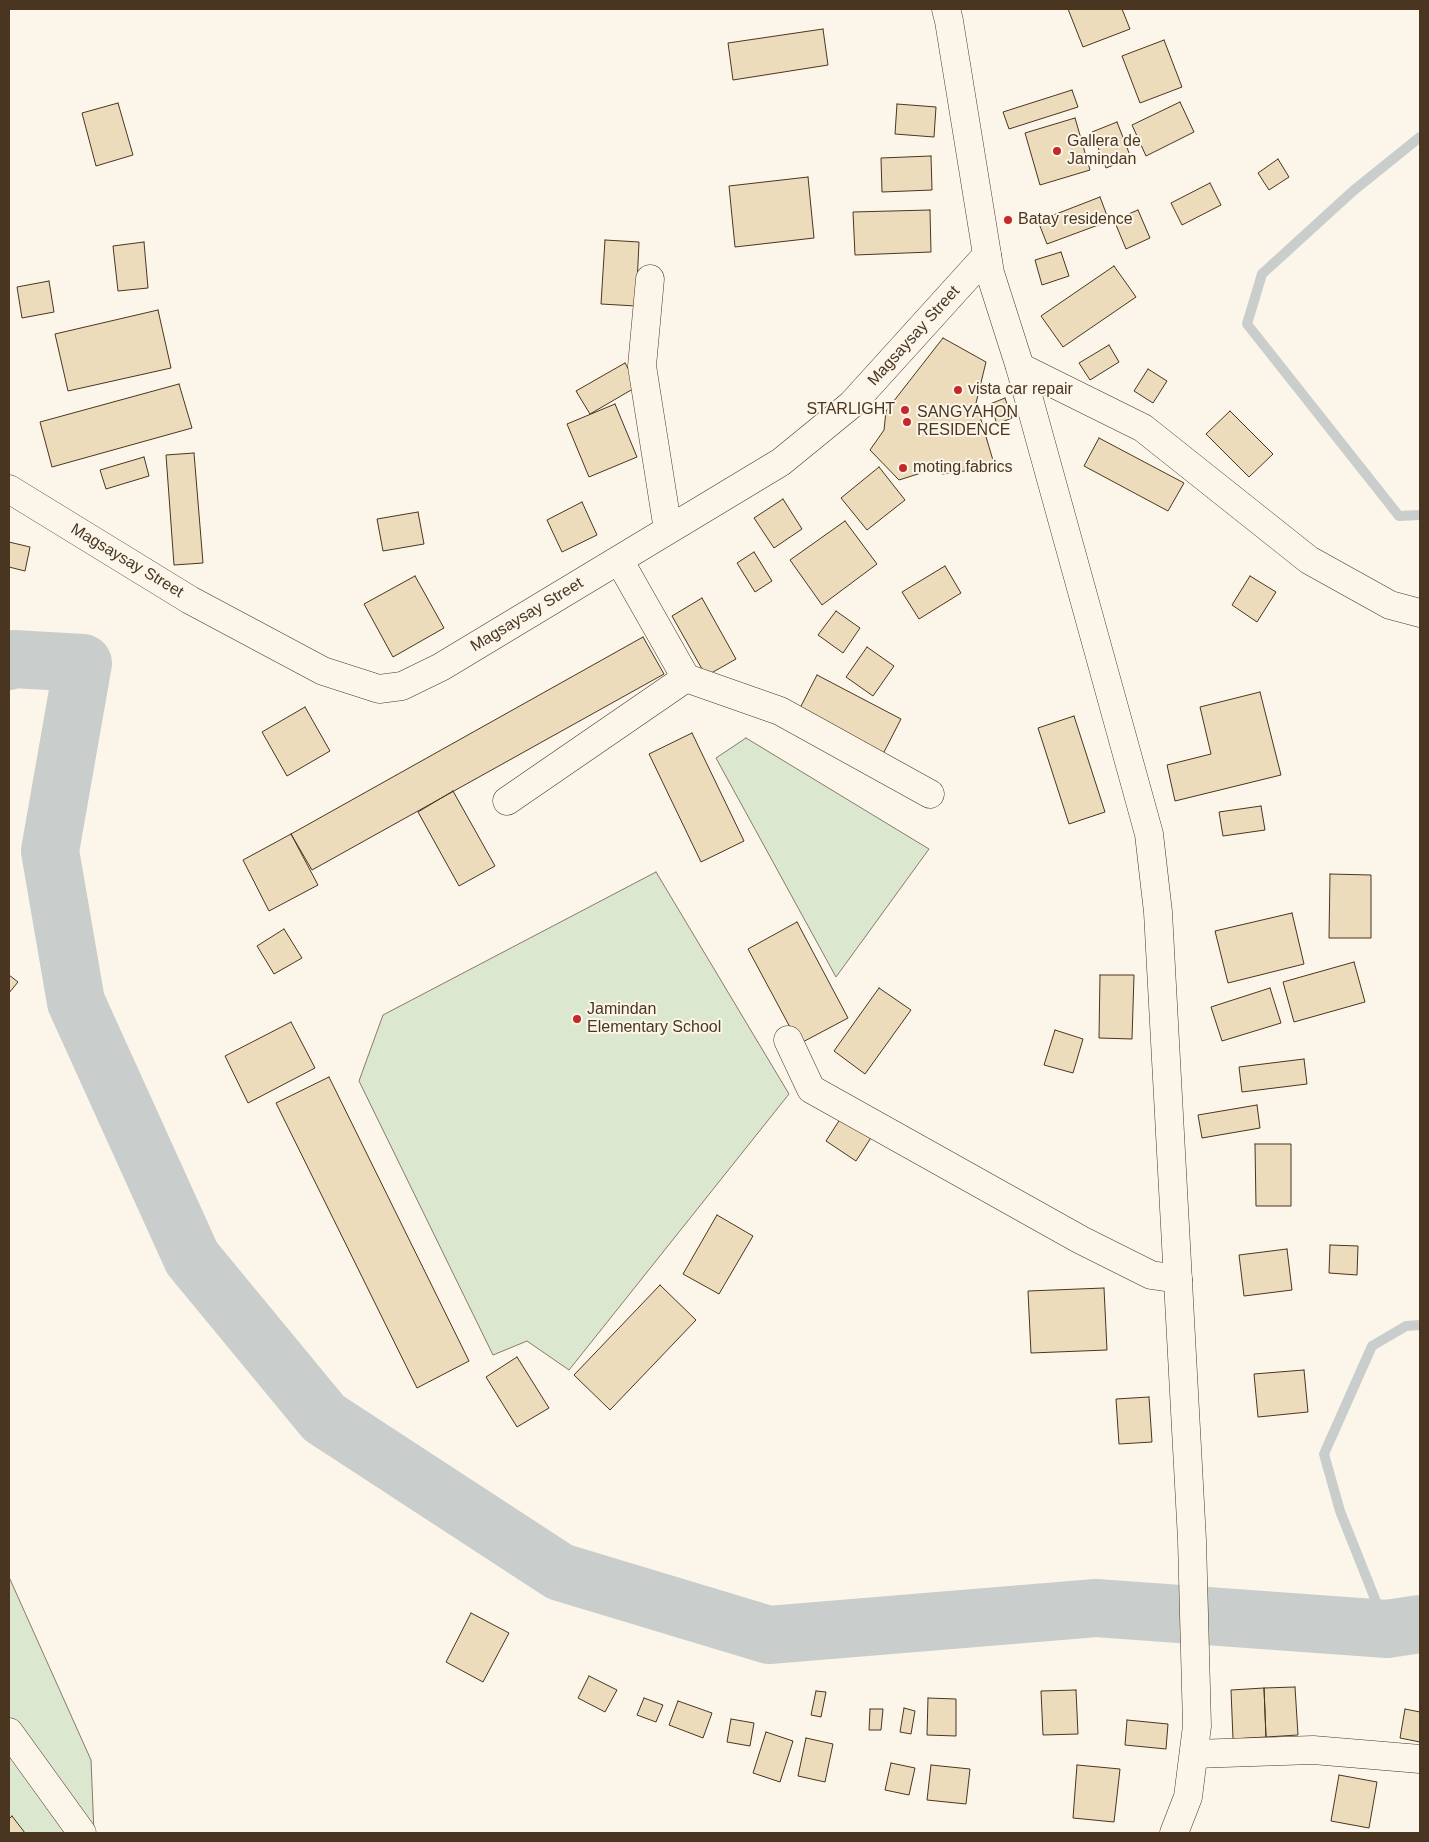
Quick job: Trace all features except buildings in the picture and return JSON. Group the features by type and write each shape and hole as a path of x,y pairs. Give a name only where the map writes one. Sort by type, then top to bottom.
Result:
{"street":[{"path":"946,9 990,273 1020,368 1150,834 1158,912 1192,1540 1197,1726 1188,1797 1174,1833"},
{"name":"Magsaysay Street","path":"9,489 190,600 323,670 379,688 402,686 441,667 781,462 852,404 987,255"},
{"path":"650,279 642,366 668,530"},
{"path":"1020,368 1143,428 1309,560 1390,605 1420,612"},
{"path":"619,560 686,678 780,711 930,794"},
{"path":"507,801 686,678"},
{"path":"788,1040 811,1089 1081,1240 1151,1275 1178,1279"},
{"path":"9,1732 82,1833"},
{"path":"1194,1754 1313,1750 1420,1759"}],"green space":[{"path":"746,738 929,849 836,977 716,758"},
{"path":"656,872 789,1094 569,1370 527,1341 493,1355 359,1081 383,1015"},
{"path":"9,1577 91,1760 94,1833 9,1833"}],"waterway":[{"path":"1420,137 1353,191 1262,274 1247,324 1399,516 1420,515"},
{"path":"9,661 13,659 83,663 50,851 76,1002 192,1258 324,1418 560,1572 769,1635 1096,1608 1387,1629 1420,1624"},
{"path":"1387,1629 1340,1511 1324,1454 1372,1346 1406,1326 1420,1325"}],"place":[{"name":"Gallera de Jamindan","path":"1057,151"},
{"name":"Batay residence","path":"1008,220"},
{"name":"vista car repair","path":"958,390"},
{"name":"STARLIGHT","path":"905,410"},
{"name":"SANGYAHON RESIDENCE","path":"907,422"},
{"name":"moting fabrics","path":"903,468"},
{"name":"Jamindan Elementary School","path":"577,1019"}]}
